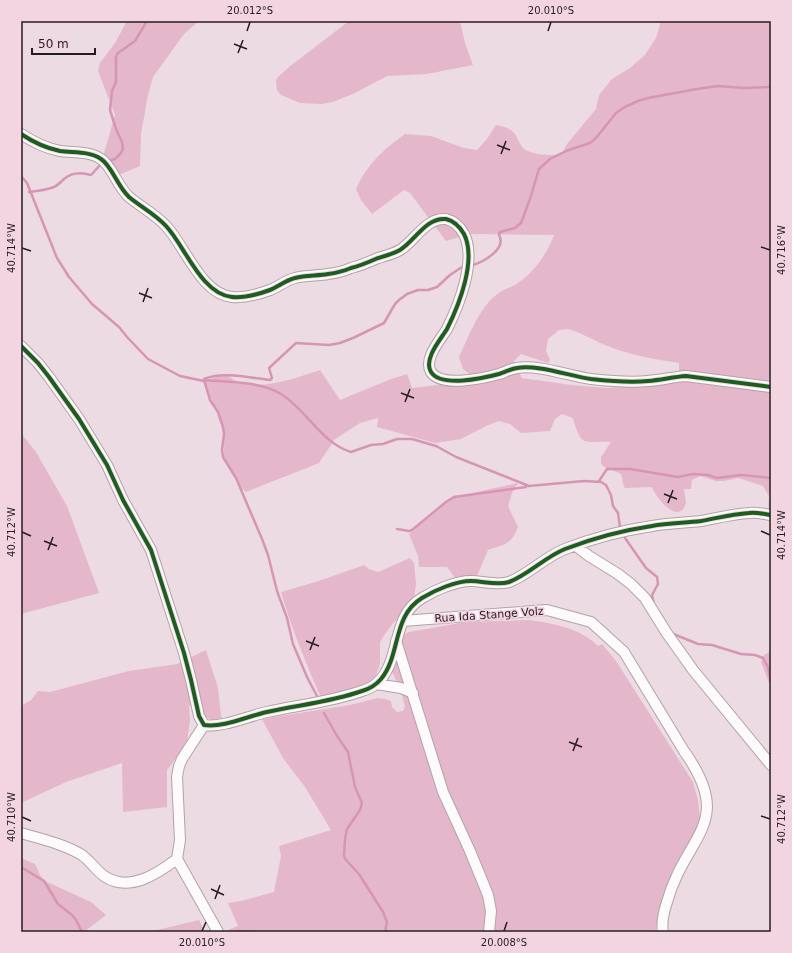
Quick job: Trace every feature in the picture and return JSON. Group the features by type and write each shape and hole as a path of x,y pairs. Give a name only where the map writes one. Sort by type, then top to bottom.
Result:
{"street":[{"path":"21,134 42,146 59,151 89,154 104,160 127,195 159,219 168,228 177,239 199,274 216,291 231,297 245,296 270,290 292,278 330,274 354,268 401,250 426,226 436,220 447,219 454,222 460,227 467,241 467,275 446,330 430,358 429,366 431,372 436,377 443,380 452,381 483,378 514,368 527,367 592,379 647,382 686,376 771,387"},
{"path":"21,346 38,363 49,377 78,419 107,465 123,500 151,550 192,680 199,716 204,725"},
{"path":"204,725 211,726 223,724 263,713 338,698 360,692 376,684 385,673 393,655 403,621 408,612 423,597 454,583 471,581 510,582 552,556 576,546 627,530 654,525 708,520 750,513 771,515"},
{"path":"576,546 618,574 645,598 666,632 693,670 771,765"},
{"name":"Rua Ida Stange Volz","path":"403,621 547,610 591,622 624,652 694,765 704,786 708,805 704,829 675,879 669,894 665,911 663,932"},
{"path":"396,641 443,792 488,895 492,911 489,932"},
{"path":"376,684 401,688 413,694"},
{"path":"204,725 179,766 177,777 180,840 177,859 218,932"},
{"path":"21,833 74,851 84,856 105,876 123,883 132,882 152,875 177,859"}],"shaded area":[{"path":"127,21 199,21 184,34 153,77 141,134 140,166 121,174 110,170 102,160 115,115 98,71 100,63 115,43"},
{"path":"349,21 460,21 465,43 473,65 427,74 387,76 355,93 333,102 322,104 300,103 281,95 277,90 277,78"},
{"path":"661,21 771,21 771,512 768,512 769,496 763,486 738,478 716,481 700,476 692,480 691,489 684,489 686,501 684,508 676,512 671,510 661,501 652,487 625,488 621,474 606,468 601,464 601,457 611,442 585,441 579,435 573,418 562,414 555,419 550,431 521,433 510,424 499,421 461,439 435,443 377,427 378,418 360,423 335,439 319,463 246,492 242,489 237,482 232,469 224,460 223,428 205,386 207,380 226,374 235,381 246,384 272,384 320,370 340,400 407,374 412,388 455,383 471,375 463,369 459,357 474,324 484,308 496,295 515,285 528,275 539,263 554,235 470,234 446,241 410,193 404,190 372,214 361,200 356,189 365,172 377,158 390,145 405,134 431,136 464,148 477,150 487,139 496,125 512,131 522,147 527,151 541,154 561,155 567,144 596,109 599,95 612,79 630,68 645,55 656,38","holes":["568,329 605,345 632,354 679,363 679,374 637,386 606,388 522,378 514,361 521,354 548,363 550,360 546,351 548,339 559,330"]},
{"path":"21,433 36,452 67,506 99,593 21,614"},
{"path":"518,483 512,493 508,506 518,527 510,541 488,550 477,576 470,585 456,579 447,567 419,567 418,556 409,534 454,497"},
{"path":"410,558 414,563 416,584 414,598 380,642 380,663 374,682 323,702 300,648 281,592 319,581 364,565 369,569 378,572"},
{"path":"530,620 567,628 583,635 598,646 602,644 616,661 693,782 698,800 700,819 699,834 662,904 655,932 223,932 238,926 228,903 274,892 281,856 279,846 331,830 305,787 283,758 262,719 350,705 378,698 391,701 392,707 397,712 403,711 405,707 401,691 388,663 387,654 393,640 409,632 466,622"},
{"path":"206,650 218,688 221,716 225,722 206,717 194,702 189,706 190,720 187,742 167,770 167,807 123,812 122,763 66,782 21,803 21,706 31,700 38,691 50,692 129,671 177,664"},
{"path":"771,651 771,688 761,662 763,656"},
{"path":"21,858 35,864 40,875 45,881 91,902 106,915 84,932 21,932"},
{"path":"199,920 205,932 149,932"}],"waterway":[{"path":"108,161 115,159 123,149 122,142 110,110 112,91 116,82 116,57 118,53 135,41 147,21"},
{"path":"473,265 488,258 497,250 501,240 499,235 500,232 515,228 521,223 539,169 550,159 566,151 590,143 596,138 616,113 625,107 648,98 718,86 744,88 771,87"},
{"path":"29,192 54,187 73,174 84,173 91,175 102,163"},
{"path":"21,176 27,183 57,258 69,277 92,304 119,327 148,359 180,376 204,381"},
{"path":"204,379 228,375 270,380 272,378 269,368 296,343 329,345 353,338 384,323 395,304 407,294 418,290 428,290 437,287 450,275 462,267"},
{"path":"204,380 254,384 273,390 290,401 331,441 340,448 351,452 371,445 383,444 397,439 412,439 436,446 456,457 529,486 584,481 601,482 606,485 611,495 613,506 618,513 620,527"},
{"path":"204,380 210,400 218,412 223,427 223,457 236,478 262,539 268,555 277,591 287,618 293,644 318,698"},
{"path":"599,481 607,469 630,469 678,477 693,474 708,475 717,478 741,475 771,478"},
{"path":"397,529 412,530 454,497 526,487"},
{"path":"625,538 646,568 657,577 658,584 652,595 654,605"},
{"path":"671,633 698,644 712,645 741,654 755,655 763,658 768,667 771,682"},
{"path":"324,713 348,752 355,787 362,803 360,810 347,829 344,856 359,874 383,912 387,922 385,932"},
{"path":"21,867 44,881 58,904 72,915 82,932"},
{"path":"231,932 255,932"}],"cycle path":[{"path":"21,134 49,148 60,151 87,153 97,156 105,162 129,197 166,226 194,268 211,287 221,294 232,297 261,293 273,289 288,280 303,276 324,275 361,265 400,250 421,230 432,222 439,219 452,221 464,234 469,256 465,282 457,308 429,361 431,372 436,377 444,380 453,381 483,378 514,368 525,367 543,369 591,379 612,381 641,382 686,376 771,387"},
{"path":"21,346 38,363 79,419 107,465 123,500 151,550 184,653 199,716 204,725 219,725 267,712 338,698 365,690 372,686 381,679 387,669 392,659 401,625 412,606 427,595 446,586 465,581 500,584 509,582 565,549 597,538 631,530 664,524 701,521 743,514 754,513 771,515"}]}
